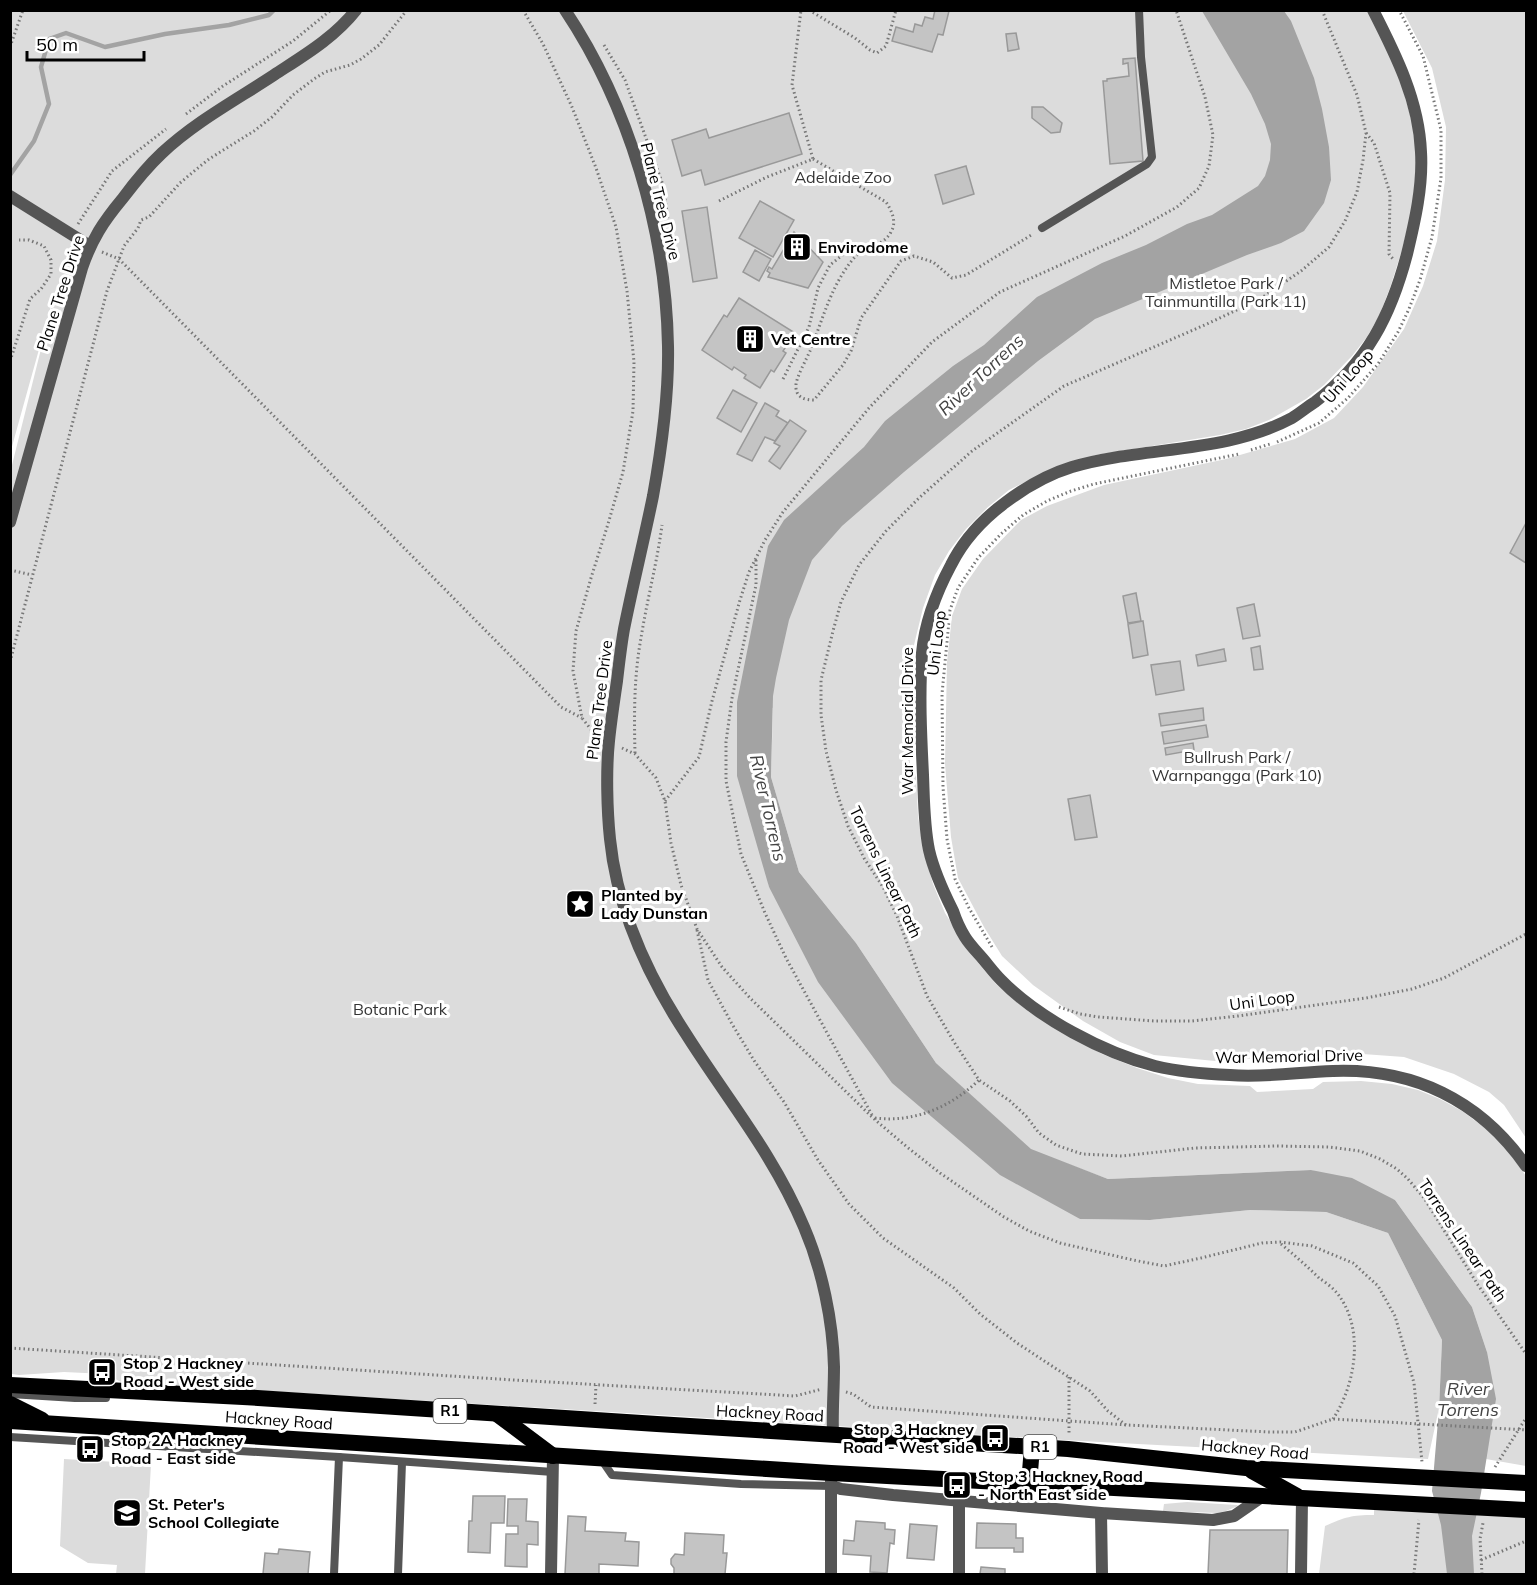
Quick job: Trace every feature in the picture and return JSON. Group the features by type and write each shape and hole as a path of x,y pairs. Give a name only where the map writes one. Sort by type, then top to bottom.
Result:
{"highway":[{"name":"Hackney Road","path":"10,1385 243,1397 1068,1449 1246,1468 1527,1483"},
{"path":"15,1408 48,1423"},
{"path":"497,1414 553,1464"},
{"name":"Hackney Road","path":"10,1421 553,1464 601,1459 831,1480 1029,1484 1527,1509"},
{"path":"1029,1484 1032,1447"},
{"path":"1246,1468 1302,1499"}],"street":[{"name":"Plane Tree Drive","path":"10,522 77,285 90,246 104,221 144,171 164,152 199,124 340,29 356,10"},
{"name":"Plane Tree Drive","path":"565,10 605,81 633,150 656,237 666,310 668,347 665,423 653,495 624,630 608,744 610,840 621,898 646,963 684,1031 746,1120 774,1167 805,1229 821,1279 829,1315 834,1362 833,1435"},
{"name":"War Memorial Drive","path":"1373,10 1393,49 1414,107 1421,152 1421,176 1414,226 1397,289 1385,319 1360,359 1330,390 1292,417 1248,435 1222,442 1071,467 1050,475 1017,494 971,532 944,578 931,609 923,637 921,729 928,847 938,881 965,938 1002,981 1033,1008 1071,1031 1105,1048 1149,1065 1172,1070 1237,1076 1369,1071 1420,1082 1461,1103 1501,1134 1527,1166"},
{"path":"10,196 90,246"},
{"path":"551,1575 553,1464"},
{"path":"831,1480 831,1575"},
{"name":"Hackney Road","path":"831,1480 841,1489 893,1495 1213,1520 1234,1516 1263,1497"},
{"path":"1301,1575 1302,1499"},
{"path":"959,1501 959,1575"},
{"path":"1101,1513 1102,1575"}],"lane":[{"path":"1042,228 1147,164 1152,157 1139,10"},
{"path":"10,1394 75,1398 243,1397"},
{"path":"10,1437 402,1462 553,1464"},
{"path":"334,1575 339,1457"},
{"path":"398,1575 402,1462"}],"path":[{"path":"10,47 23,10"},
{"path":"10,662 107,291 124,246 138,228 141,220 149,217 193,172 209,159 254,131 314,79 325,72 350,65 361,59 379,45 407,10"},
{"path":"522,10 543,44 572,107 616,227 627,291 634,362 633,411 623,472 576,631 573,671 582,718 597,739 635,754 656,778 665,801 671,843 681,885 697,929 708,980 755,1062 784,1102 818,1160 849,1204 883,1238 954,1288 980,1314 1017,1343 1090,1391 1108,1411 1127,1425"},
{"path":"801,10 792,85 813,159 886,202 892,210 894,220 893,230 888,237 855,256 833,290 795,385 798,395 804,400 814,400 843,365 851,351 861,318 901,261 914,256 933,262 952,278 966,275 1042,228"},
{"path":"809,10 877,53 886,46 896,10"},
{"path":"665,801 699,758 740,600 749,572 765,540 783,512 869,408 932,342 1000,292 1125,236 1177,207 1199,188 1209,166 1213,135 1205,97 1176,10"},
{"name":"Torrens Linear Path","path":"1322,10 1357,95 1366,133 1357,192 1345,221 1329,247 1301,271 1260,299 1064,386 972,451 919,498 886,531 859,565 841,602 821,680 821,715 826,750 848,826 897,916 927,996 979,1080 1010,1101 1039,1133 1056,1145 1082,1154 1122,1155 1195,1148 1278,1146 1329,1147 1360,1151 1380,1159 1397,1169 1424,1198 1478,1285 1527,1354"},
{"name":"Uni Loop","path":"995,951 969,908 955,879 947,839 943,787 942,694 950,610 958,588 978,558 1001,534 1023,515 1047,501 1094,484 1232,455 1292,436 1319,423 1348,398 1378,364 1398,332 1420,280 1432,237 1441,178 1441,130 1433,93 1423,56 1399,10"},
{"path":"1366,133 1374,144 1390,193 1389,254 1403,268"},
{"path":"719,201 767,177 813,159"},
{"path":"10,362 12,348 30,299 41,289 51,274 51,260 44,246 29,240 19,240"},
{"path":"783,379 809,327 818,288 830,264 850,249 868,249"},
{"path":"119,259 561,707 582,718"},
{"path":"756,558 756,585 730,708 726,742 726,781 741,854 786,958 873,1118"},
{"path":"10,570 33,575"},
{"path":"697,929 722,967 750,998 873,1118 907,1148 1004,1217 1029,1231 1059,1243 1164,1266 1262,1243 1280,1242 1312,1246 1353,1263 1378,1286 1395,1316 1414,1383 1422,1466"},
{"name":"Uni Loop","path":"1054,1004 1071,1011 1099,1017 1192,1021 1366,998 1412,989 1444,978 1527,934"},
{"path":"873,1118 897,1119 934,1110 961,1096 979,1080"},
{"path":"1280,1242 1337,1293 1350,1317 1355,1351 1350,1384 1346,1397 1333,1419"},
{"path":"10,1348 795,1396 815,1390 834,1388 853,1394 871,1407 1127,1425 1295,1432 1333,1419 1527,1431"},
{"path":"1069,1377 1069,1438"},
{"path":"595,1410 596,1385"},
{"path":"1414,1575 1419,1520"},
{"path":"1481,1560 1527,1541"}],"green space":[{"name":"Botanic Park","path":"11,11 1368,11 1399,75 1415,133 1416,154 1415,199 1401,253 1379,316 1367,337 1324,385 1306,399 1269,420 1246,429 1220,435 1096,455 1048,471 1009,490 988,507 966,529 949,551 935,575 923,608 914,645 913,683 907,694 910,766 916,774 918,816 923,849 933,884 945,913 979,964 996,984 1029,1012 1102,1054 1168,1078 1198,1084 1250,1086 1257,1092 1313,1089 1323,1082 1361,1081 1392,1084 1418,1090 1462,1111 1506,1148 1526,1176 1526,1466 1486,1459 1487,1352 1472,1307 1395,1200 1311,1170 1108,1179 1031,1150 936,1063 856,943 799,872 771,777 773,708 737,702 769,887 1080,1219 1150,1220 1250,1210 1326,1212 1388,1233 1442,1340 1439,1408 1428,1459 1081,1441 121,1382 106,1374 64,1372 12,1374 10,1372 11,469 58,281 11,450"},
{"name":"Bullrush Park / Warnpangga (Park 10)","path":"1403,11 1526,11 1526,1138 1504,1105 1489,1092 1454,1074 1404,1057 1349,1053 1215,1061 1154,1055 1120,1042 1083,1021 1033,985 1002,956 958,878 951,837 945,764 947,662 952,616 962,589 983,559 1021,520 1047,506 1104,485 1226,459 1295,439 1334,418 1363,387 1404,329 1423,286 1437,241 1445,180 1446,127 1432,68"},
{"path":"64,1459 151,1464 145,1574 116,1574 117,1565 88,1563 60,1546"},
{"path":"1374,1501 1526,1510 1526,1574 1319,1574 1325,1526 1349,1517 1374,1515"},
{"path":"1187,1502 1238,1506 1217,1513 1163,1511 1164,1504"}],"water":[{"name":"River Torrens","path":"1202,11 1284,11 1291,21 1314,78 1329,147 1331,180 1324,203 1304,231 1281,243 1095,319 1038,361 842,526 812,560 789,620 773,696 771,777 799,872 856,943 936,1063 1031,1149 1108,1179 1311,1170 1352,1178 1395,1200 1472,1307 1487,1352 1496,1399 1472,1536 1474,1574 1447,1574 1441,1525 1432,1491 1442,1340 1388,1233 1326,1212 1250,1210 1150,1220 1080,1219 1000,1175 892,1083 818,982 769,887 737,776 737,702 768,546 784,520 864,447 885,421 953,366 984,345 1037,297 1102,263 1212,215 1258,186 1265,176 1270,160 1271,144 1265,124 1251,94"}],"building":[{"path":"935,10 949,11 943,35 938,34 932,52 892,41 896,27 913,32 915,24 922,26 925,17 933,19"},
{"path":"1016,33 1019,49 1008,51 1006,34"},
{"path":"1135,58 1143,161 1110,164 1103,81 1129,76 1128,63 1123,64 1123,59"},
{"path":"1032,107 1043,107 1062,123 1060,132 1051,133 1032,118"},
{"path":"789,113 802,154 705,185 701,170 682,176 672,140 706,129 709,138"},
{"path":"966,166 974,194 943,204 935,175"},
{"path":"760,201 794,220 773,257 739,238"},
{"path":"707,207 717,278 693,282 682,211"},
{"name":"Envirodome","path":"794,232 823,262 808,288 768,277 769,267 772,269"},
{"path":"755,250 771,259 759,281 743,272"},
{"name":"Vet Centre","path":"739,298 795,333 783,351 786,353 774,372 771,370 760,388 744,378 746,375 734,367 732,370 702,350 724,315 727,317"},
{"path":"733,390 757,403 741,432 717,418"},
{"path":"765,403 779,411 776,416 788,423 775,441 765,437 752,461 737,454"},
{"path":"790,420 806,431 780,469 769,461 780,446 774,443"},
{"path":"1526,523 1526,563 1510,553"},
{"path":"1136,593 1141,621 1128,623 1123,596"},
{"path":"1254,604 1260,636 1243,639 1237,608"},
{"path":"1143,621 1148,655 1133,658 1128,624"},
{"path":"1260,646 1263,669 1254,670 1251,648"},
{"path":"1224,649 1226,661 1198,666 1196,655"},
{"path":"1180,661 1184,690 1156,695 1151,665"},
{"path":"1203,708 1204,720 1161,726 1159,714"},
{"path":"1206,725 1208,737 1164,744 1162,732"},
{"path":"1193,743 1194,750 1166,755 1165,748"},
{"path":"1090,795 1097,837 1075,840 1068,799"},
{"path":"473,1496 505,1496 504,1523 491,1523 490,1553 468,1552"},
{"path":"508,1499 527,1499 526,1521 538,1522 538,1545 527,1544 527,1567 505,1566 506,1534 518,1534 518,1526 507,1526"},
{"path":"568,1516 586,1517 585,1531 626,1533 625,1541 639,1542 638,1566 599,1564 599,1574 565,1574"},
{"path":"856,1521 885,1523 885,1529 895,1530 894,1544 890,1543 887,1573 870,1572 871,1556 843,1554 844,1540 854,1541"},
{"path":"977,1523 1016,1524 1016,1538 1023,1538 1023,1552 1014,1552 1014,1548 976,1548"},
{"path":"910,1524 937,1526 934,1560 907,1558"},
{"path":"1210,1530 1288,1530 1287,1574 1208,1574"},
{"path":"685,1533 724,1535 723,1553 727,1553 725,1574 674,1574 671,1559 675,1554 684,1555"},
{"path":"279,1549 310,1552 308,1574 263,1574 265,1553 278,1554"},
{"path":"981,1567 1005,1569 1005,1574 980,1574"}],"waterway":[{"path":"10,175 34,141 49,104 41,67 49,39 66,33 105,47 165,34 229,25 269,15 274,10"}],"place":[{"name":"Envirodome","path":"797,247"},
{"name":"Vet Centre","path":"750,339"},
{"name":"Planted by Lady Dunstan","path":"580,904"},
{"name":"Stop 2 Hackney Road - West side","path":"102,1372"},
{"name":"Stop 3 Hackney Road - West side","path":"995,1438"},
{"name":"Stop 2A Hackney Road - East side","path":"90,1449"},
{"name":"Stop 3 Hackney Road - North East side","path":"957,1485"},
{"name":"St. Peter's School Collegiate","path":"127,1513"}],"park label":[{"name":"Adelaide Zoo","path":"843,177"},
{"name":"Mistletoe Park / Tainmuntilla (Park 11)","path":"1226,292"}]}
